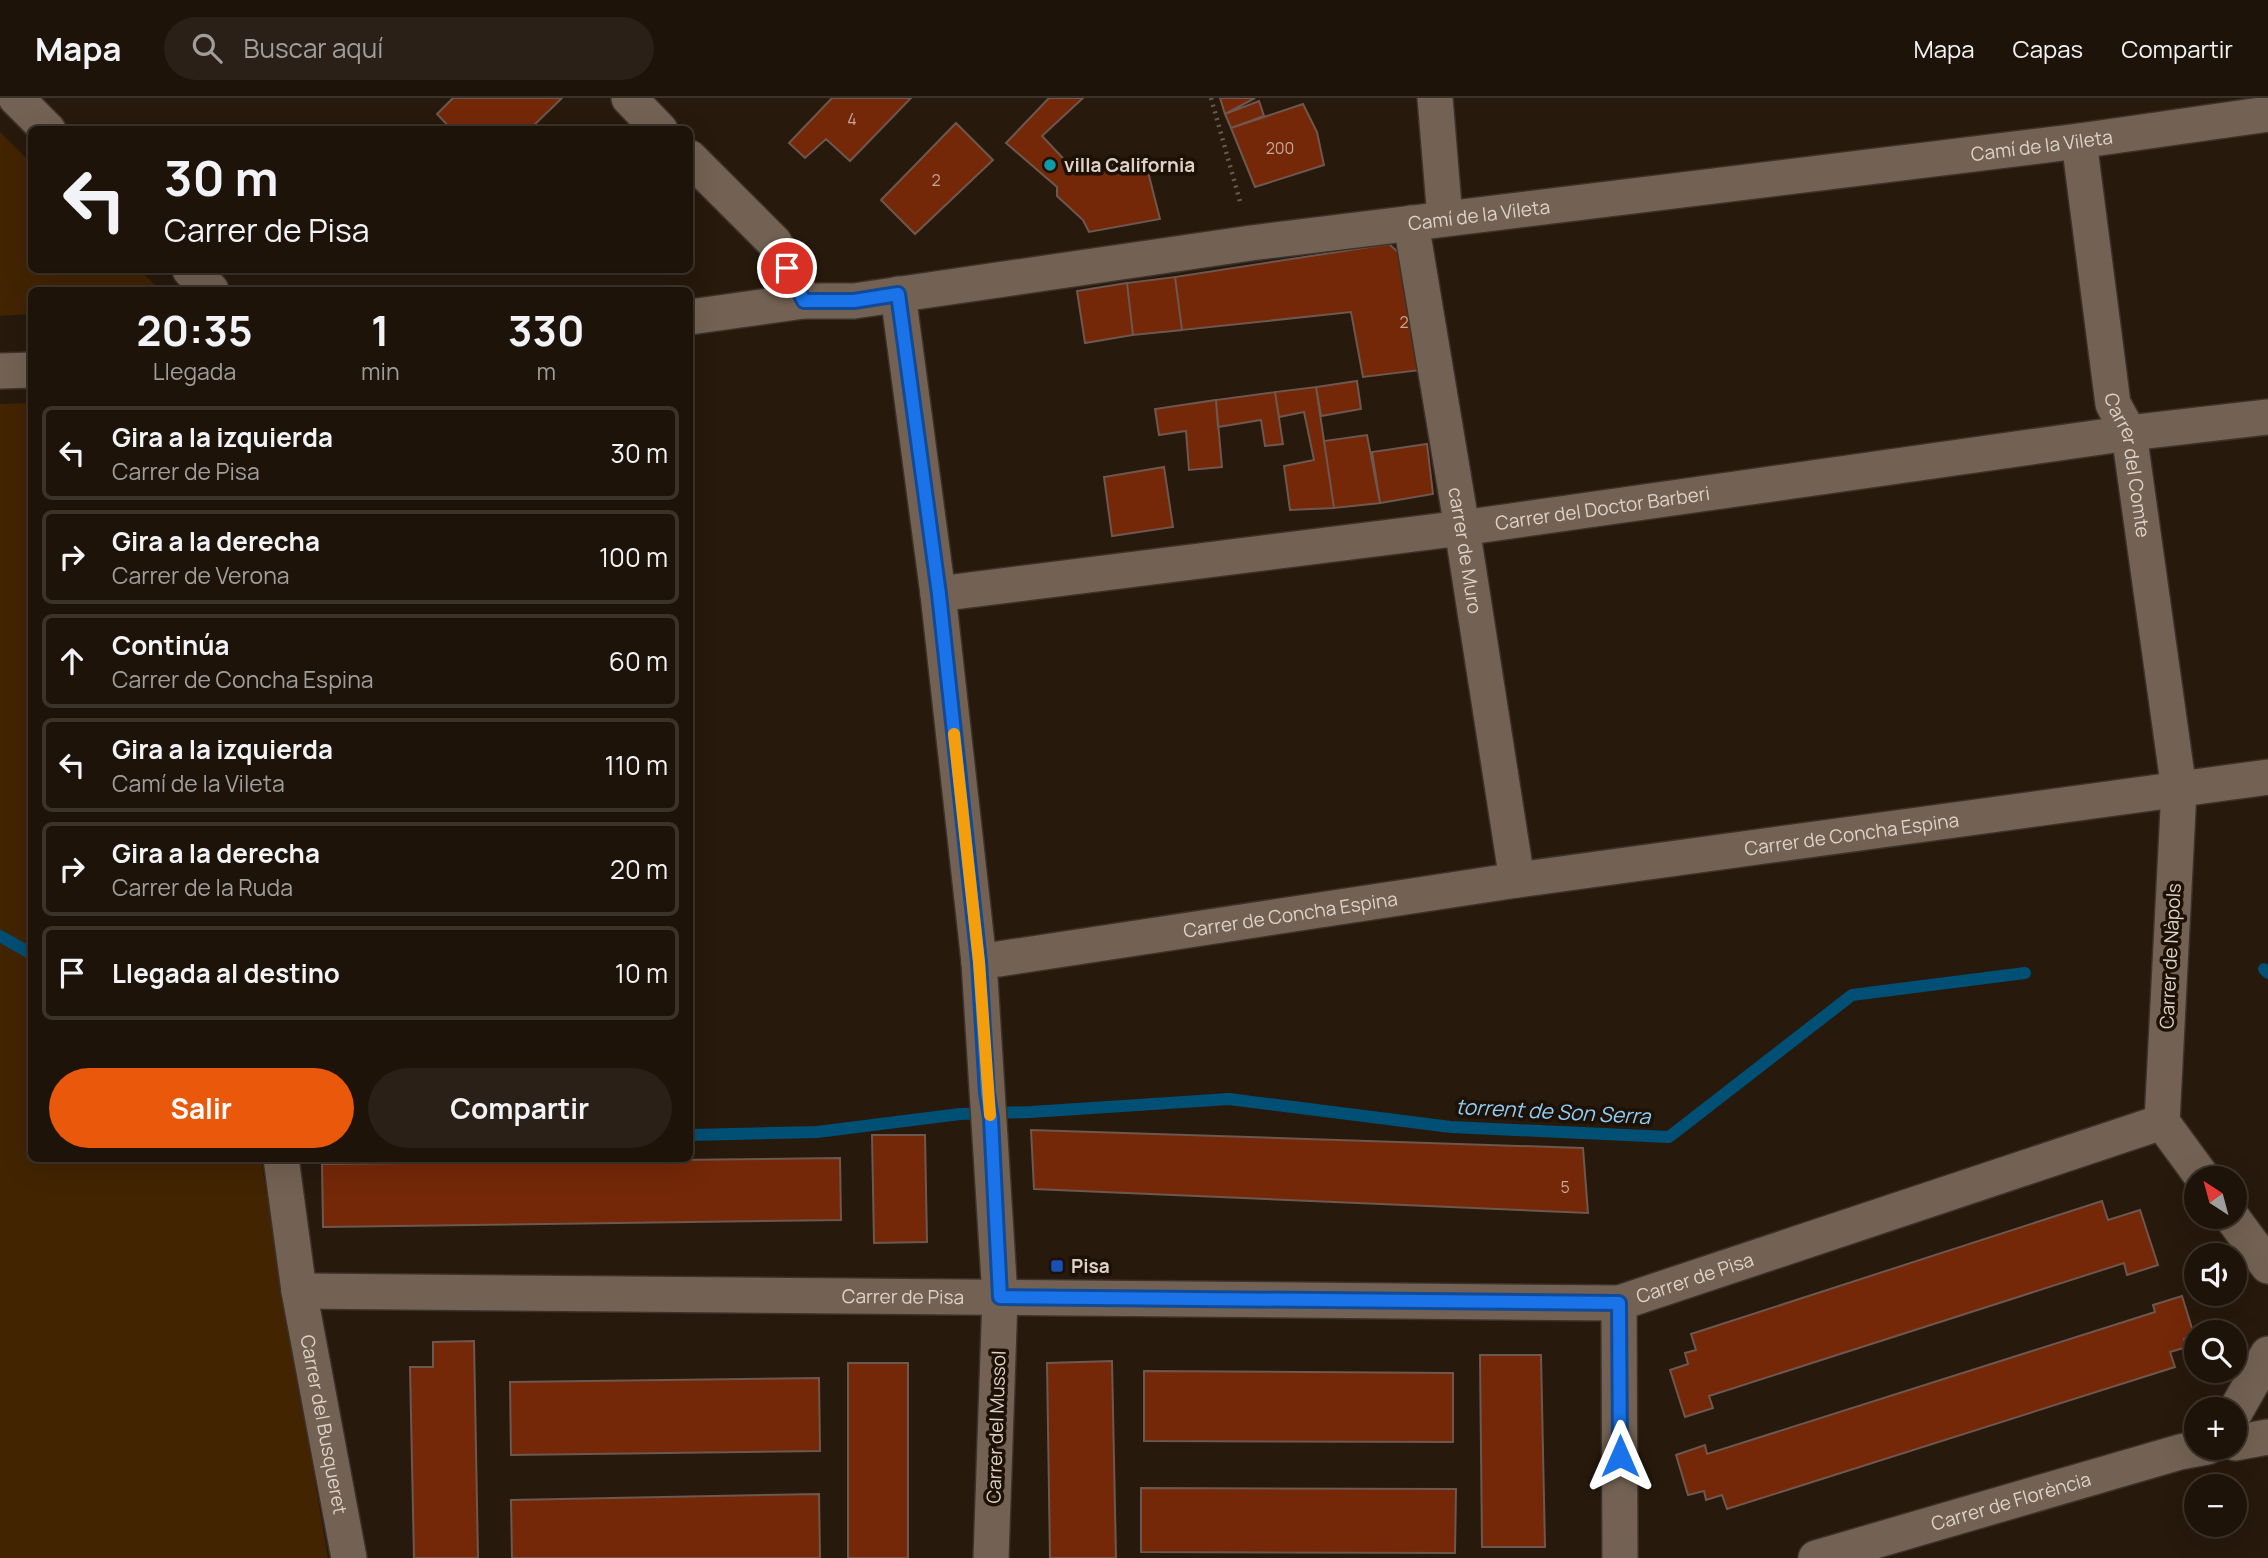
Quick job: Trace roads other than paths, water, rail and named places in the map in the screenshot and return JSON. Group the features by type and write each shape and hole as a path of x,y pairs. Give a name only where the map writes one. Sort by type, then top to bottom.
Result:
{"street":[{"path":"16,98 44,126"},
{"path":"629,98 656,126"},
{"name":"carrer de Muro","path":"1435,98 1428,220 1462,528 1517,880"},
{"name":"Camí de la Vileta","path":"693,317 804,301 854,301 1251,243 2079,141 2268,114"},
{"name":"Carrer del Comte","path":"2079,141 2113,404 2129,433 2179,790"},
{"path":"693,161 774,242 804,301"},
{"path":"193,273 208,287"},
{"path":"898,294 939,594 979,962"},
{"path":"0,371 28,370"},
{"name":"Carrer del Doctor Barberi","path":"939,594 1462,528 2129,433 2268,417"},
{"name":"Carrer de Concha Espina","path":"979,962 1517,880 2268,777"},
{"name":"Carrer de Nàpols","path":"2162,1122 2179,790"},
{"name":"Carrer del Mussol","path":"979,962 1000,1297 992,1558"},
{"path":"2162,1122 2194,1166"},
{"name":"Carrer de Pisa","path":"299,1292 1619,1303 2162,1122"},
{"path":"282,1162 299,1292"},
{"path":"2241,1229 2268,1266"},
{"name":"Carrer del Busqueret","path":"299,1292 349,1558"},
{"path":"1619,1303 1620,1558"},
{"path":"2244,1397 2268,1354"},
{"path":"2247,1441 2268,1437"},
{"name":"Carrer de Florència","path":"1816,1558 2184,1450"}],"waterway":[{"name":"torrent de Son Serra","path":"0,936 28,952"},
{"name":"torrent de Son Serra","path":"2264,969 2268,973"},
{"name":"torrent de Son Serra","path":"693,1135 817,1132 960,1114 1229,1099 1451,1127 1669,1137 1852,995 2025,973"}],"place":[{"name":"villa California","path":"1050,165"},
{"name":"Pisa","path":"1057,1266"}]}
